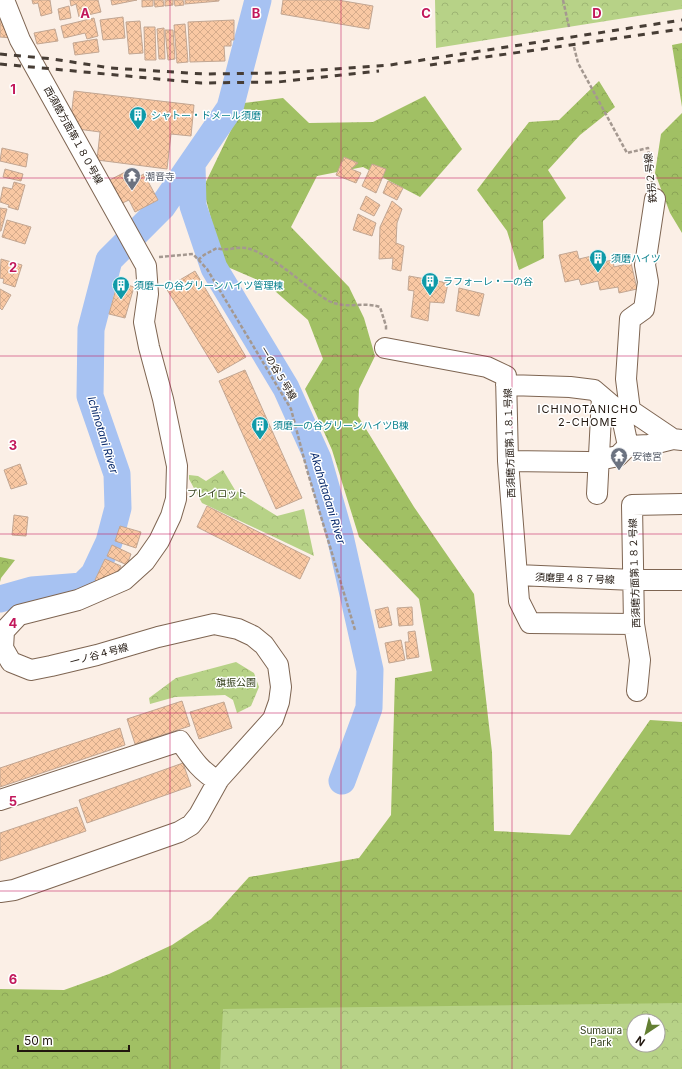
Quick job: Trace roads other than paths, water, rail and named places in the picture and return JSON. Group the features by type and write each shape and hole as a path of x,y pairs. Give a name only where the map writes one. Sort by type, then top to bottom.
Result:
{"street":[{"name":"西須磨方面第１８０号線","path":"4,0 20,40 146,265"},
{"name":"鉄拐２号線","path":"625,411 630,319 644,309 648,282 645,265 655,199"},
{"name":"一ノ谷４号線","path":"0,892 14,890 179,832 191,825 199,816 218,782 236,759 273,719 279,702 282,687 278,665 264,645 253,636 238,629 214,624 158,637 97,655 31,670 11,662 4,648 4,631 19,615 78,600 124,580 145,561 159,541 171,516 176,499 177,466 163,399 144,322 148,294 146,265"},
{"name":"西須磨方面第１８１号線","path":"385,348 487,367 506,376 508,461 519,600 530,623 634,624"},
{"path":"506,385 570,387 594,390 602,397 625,411 677,439"},
{"path":"597,494 594,461 602,397"},
{"path":"625,411 628,446"},
{"path":"508,461 594,461 618,456 628,446 649,445 677,439"},
{"name":"西須磨方面第１８２号線","path":"637,690 640,660 634,624 632,505 682,504"},
{"name":"須磨里４８７号線","path":"517,576 682,580"},
{"path":"0,800 180,741 205,774 218,782"}],"waterway":[{"name":"Ichinotani River","path":"0,599 32,590 82,586 94,574 109,542 118,508 117,474 90,396 91,329 109,260 162,207 230,108 258,0"},
{"name":"Akahatadani River","path":"192,164 193,206 214,268 286,388 318,459 340,536 370,670 369,708 342,781"}],"railway":[{"path":"0,54 53,59 111,68 204,74 278,73 390,65 682,20"},
{"path":"430,65 682,29"},
{"path":"0,64 201,83 278,82 379,71"}],"place":[{"name":"シャトー・ドメール須磨","path":"138,130"},
{"name":"潮音寺","path":"132,191"},
{"name":"須磨ハイツ","path":"598,273"},
{"name":"ラフォーレ・一の谷","path":"430,296"},
{"name":"須磨一の谷グリーンハイツ管理棟","path":"121,300"},
{"name":"須磨一の谷グリーンハイツB棟","path":"260,440"},
{"name":"安徳宮","path":"619,471"}],"district":[{"name":"ICHINOTANICHO 2-CHOME","path":"588,415"}],"park label":[{"name":"プレイロット","path":"217,493"},
{"name":"旗振公園","path":"236,682"},
{"name":"Sumaura Park","path":"601,1036"}]}
